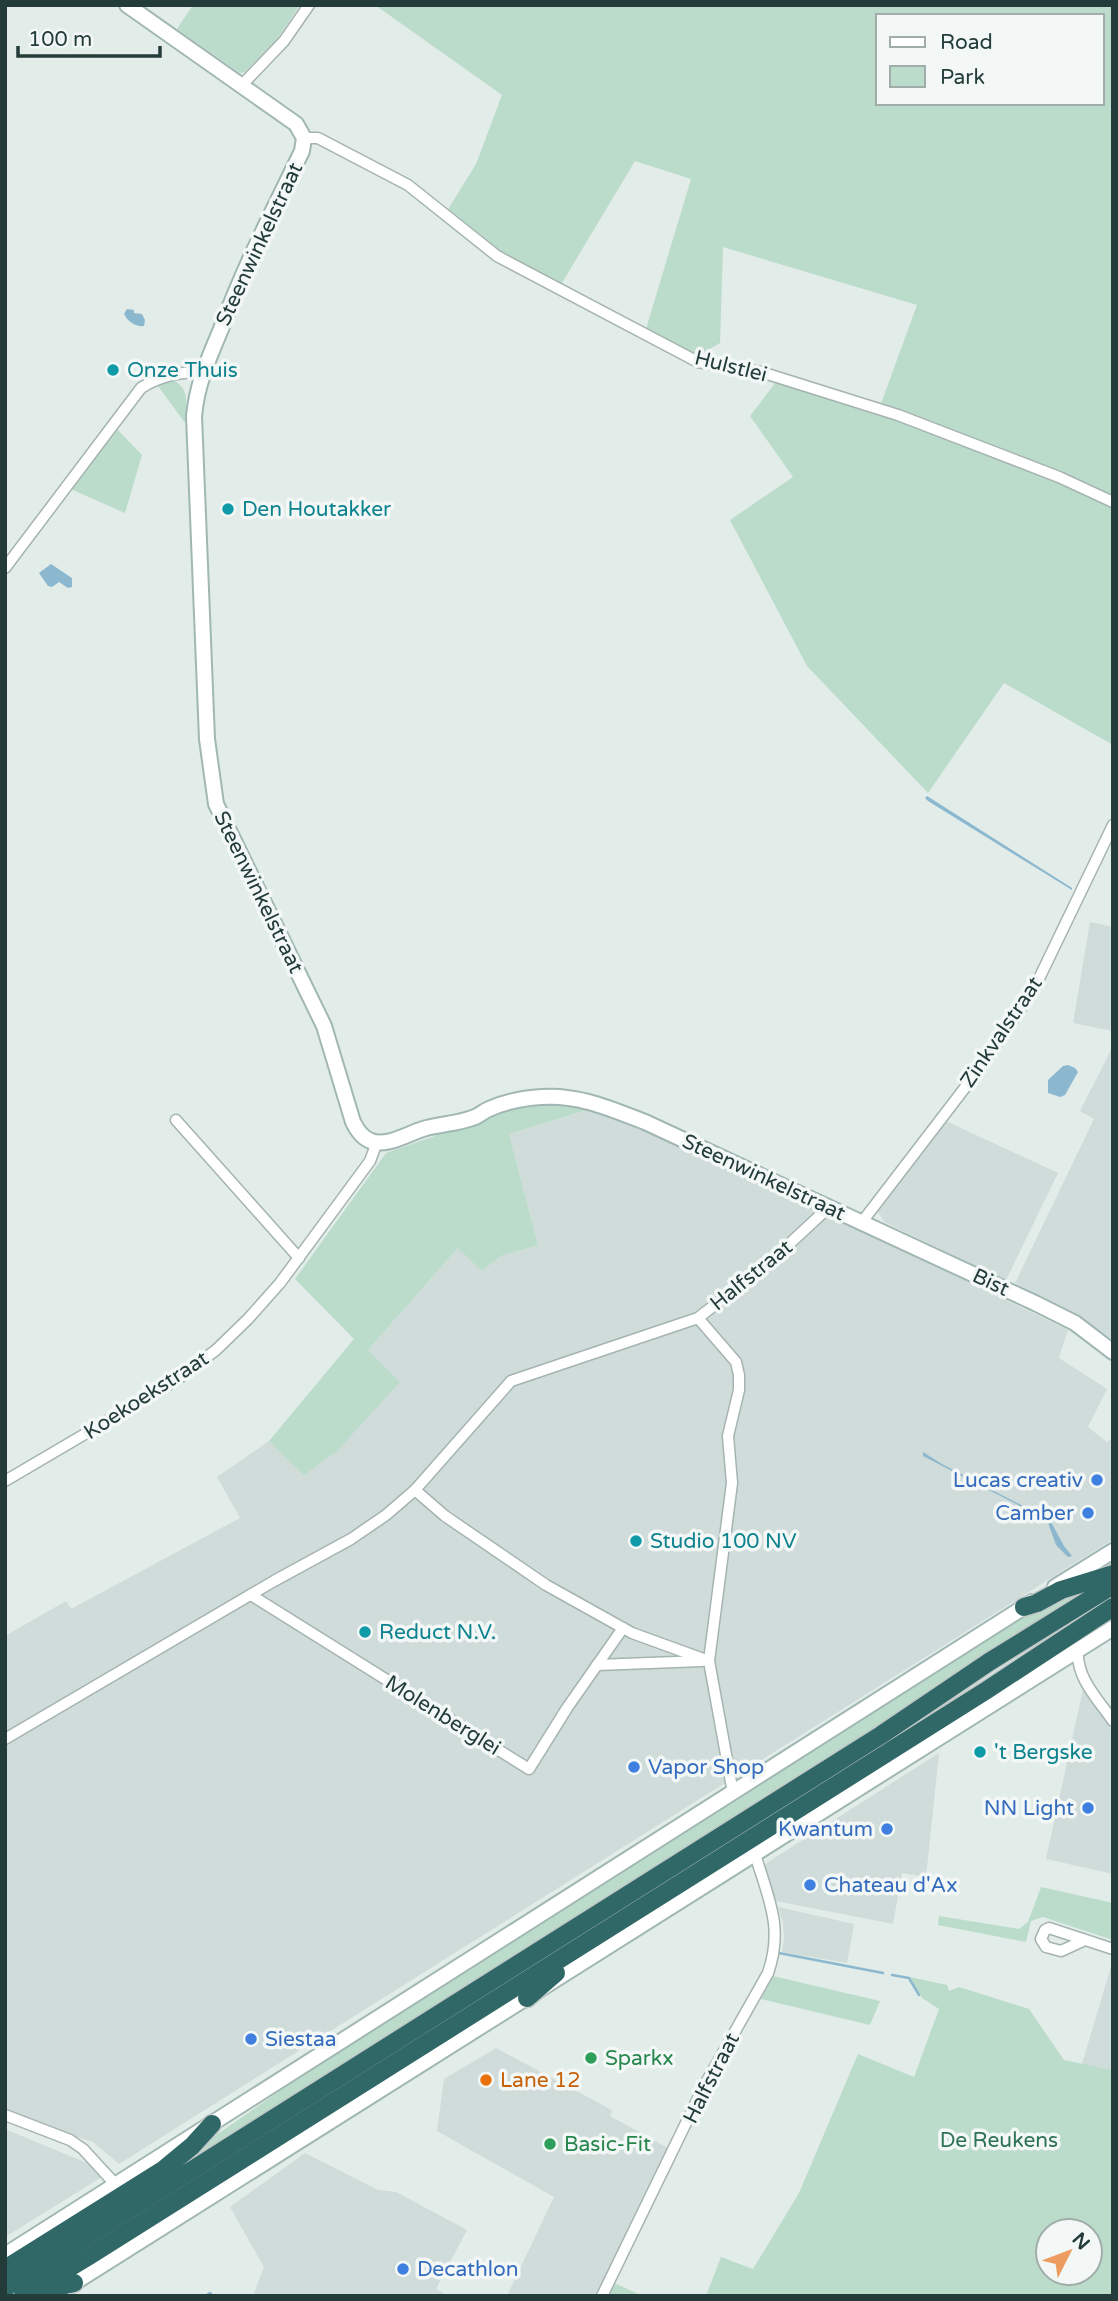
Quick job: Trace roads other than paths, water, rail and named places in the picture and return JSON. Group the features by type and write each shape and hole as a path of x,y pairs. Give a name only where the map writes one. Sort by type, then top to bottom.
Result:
{"highway":[{"path":"1024,1606 1037,1603 1061,1590 1113,1574"},
{"path":"5,2288 897,1725 960,1680 1113,1585"},
{"path":"23,2296 1105,1612"},
{"path":"527,1998 576,1958 594,1937"},
{"path":"5,2269 163,2169 192,2146 212,2124"},
{"path":"44,2296 61,2286 74,2283"}],"main road":[{"name":"Steenwinkelstraat","path":"127,5 296,124 304,138 302,151 238,282 202,370 195,405 207,739 216,804 324,1026 353,1122 359,1133 372,1142 395,1140 522,1100 568,1097 645,1122 862,1223"},
{"name":"Bist","path":"862,1223 1061,1316 1113,1352"},
{"path":"5,2255 1113,1551"},
{"path":"53,2296 1113,1628"}],"street":[{"path":"242,85 284,41 309,5"},
{"name":"Hulstlei","path":"304,138 318,138 408,185 497,256 698,362 761,372 898,415 1059,477 1113,502"},
{"path":"5,568 141,388 170,373 202,370"},
{"name":"Zinkvalstraat","path":"862,1223 976,1072 1034,989 1113,825"},
{"path":"176,1120 299,1258"},
{"name":"Koekoekstraat","path":"5,1481 193,1369 248,1320 299,1258 370,1161 377,1142"},
{"name":"Halfstraat","path":"733,1793 709,1661 732,1483 728,1436 739,1390 739,1375 736,1362 698,1318 772,1261 828,1208"},
{"path":"5,1740 351,1539 386,1515 415,1490 511,1381 698,1318"},
{"path":"415,1490 445,1516 547,1585 622,1628 709,1661"},
{"name":"Molenberglei","path":"251,1595 529,1769 622,1628"},
{"path":"1078,1650 1080,1673 1113,1721"},
{"path":"597,1665 709,1661"},
{"name":"Halfstraat","path":"602,2296 703,2088 768,1973 777,1944 776,1928 755,1854"},
{"path":"1085,1940 1113,1949"},
{"path":"5,2115 70,2140 83,2149 116,2185"}],"water":[{"path":"127,309 142,314 144,326 135,325 128,319 124,314"},
{"path":"51,564 72,578 72,587 68,588 59,582 52,587 48,586 39,573"},
{"path":"927,796 1072,890 928,801 925,798"},
{"path":"1068,1065 1078,1072 1065,1095 1060,1097 1048,1093 1048,1080 1063,1066"},
{"path":"923,1452 1050,1520 1072,1556 1068,1557 1056,1545 1047,1520 923,1456"}],"waterway":[{"path":"779,1953 883,1973"},
{"path":"892,1975 909,1978 919,1995"},
{"path":"205,2296 210,2293 213,2296"}],"place":[{"name":"Onze Thuis","path":"113,370"},
{"name":"Den Houtakker","path":"228,509"},
{"name":"Lucas creativ","path":"1097,1480"},
{"name":"Camber","path":"1088,1513"},
{"name":"Studio 100 NV","path":"636,1541"},
{"name":"Reduct N.V.","path":"365,1632"},
{"name":"'t Bergske","path":"980,1752"},
{"name":"Vapor Shop","path":"634,1767"},
{"name":"NN Light","path":"1088,1808"},
{"name":"Kwantum","path":"887,1829"},
{"name":"Chateau d'Ax","path":"810,1885"},
{"name":"Siestaa","path":"251,2039"},
{"name":"Sparkx","path":"591,2058"},
{"name":"Lane 12","path":"486,2080"},
{"name":"Basic-Fit","path":"550,2144"},
{"name":"Decathlon","path":"403,2269"}],"park label":[{"name":"De Reukens","path":"999,2140"}]}
